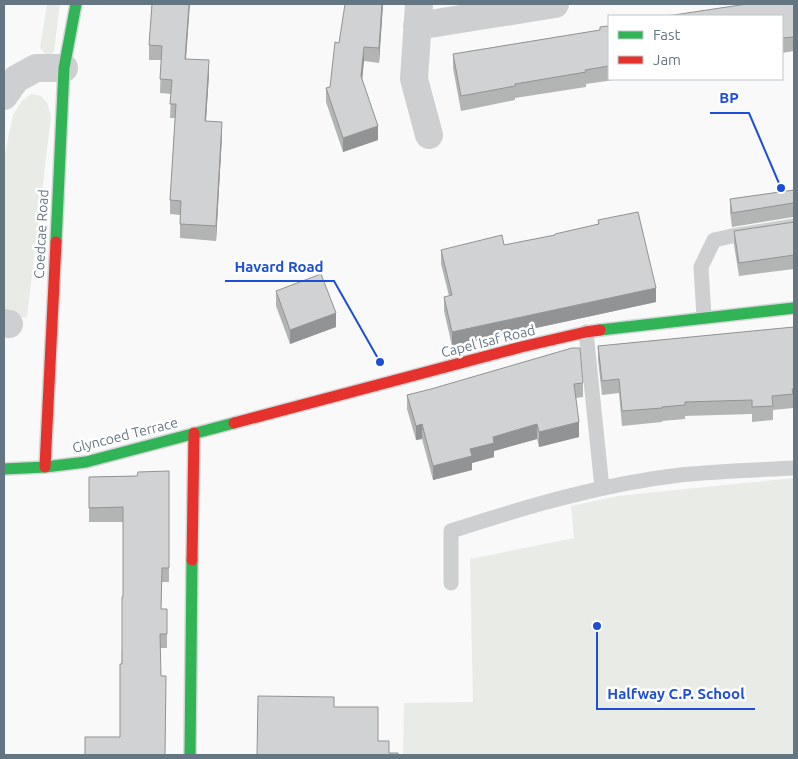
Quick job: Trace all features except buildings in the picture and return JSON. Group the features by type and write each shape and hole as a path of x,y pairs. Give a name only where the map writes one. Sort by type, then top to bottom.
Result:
{"street":[{"name":"Coedcae Road","path":"45,467 64,68 76,4"},
{"path":"429,136 414,79 418,15 555,4"},
{"path":"4,96 16,79 36,68 64,68"},
{"name":"Capel Isaf Road","path":"194,433 521,347 586,332 794,308"},
{"path":"190,755 194,433"},
{"name":"Glyncoed Terrace","path":"4,469 86,462 194,433"}],"lane":[{"path":"704,317 701,267 714,240 794,226"},
{"path":"586,332 602,488"},
{"path":"451,583 450,531 602,488 679,476 794,468"}],"shaded area":[{"path":"47,4 60,4 54,51 51,55 46,55 40,48"},
{"path":"31,94 41,96 47,103 51,116 27,317 18,318 5,312 4,304 4,158 13,115 21,102"},
{"path":"794,478 794,755 403,755 404,703 473,702 470,559 574,538 571,506 618,496"}],"traffic: fast":[{"path":"56,242 64,68 76,4"},
{"path":"600,330 794,308"},
{"path":"4,469 86,462 234,423"},
{"path":"190,755 192,560"}],"traffic: jam":[{"path":"45,467 56,242"},
{"path":"234,423 521,347 600,330"},
{"path":"192,560 194,433"}],"place":[{"name":"BP","path":"781,188"},
{"name":"Havard Road","path":"380,362"},
{"name":"Halfway C.P. School","path":"597,626"}]}
